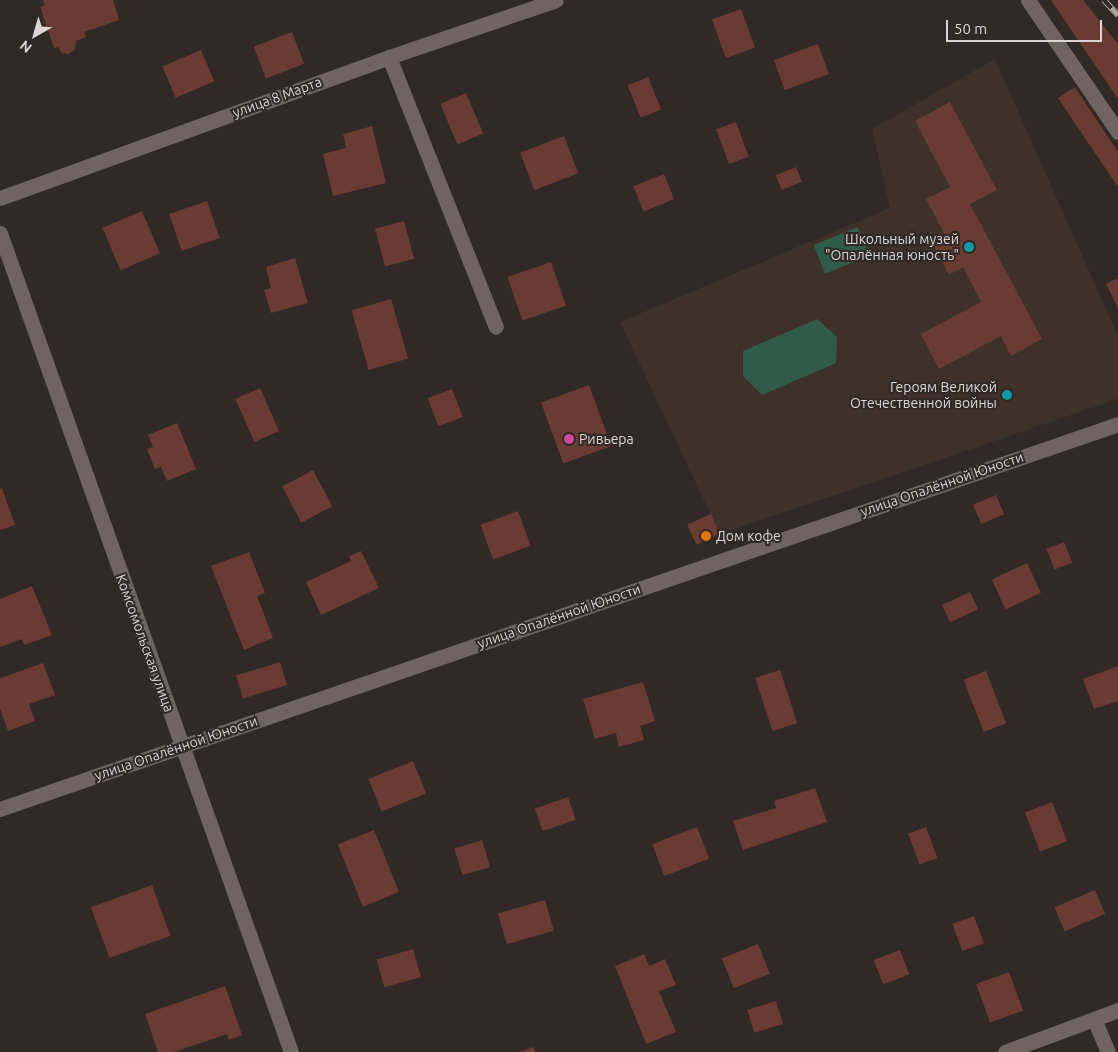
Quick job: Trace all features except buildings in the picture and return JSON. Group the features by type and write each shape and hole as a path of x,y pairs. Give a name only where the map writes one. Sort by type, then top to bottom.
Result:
{"street":[{"name":"улица 8 Марта","path":"0,198 389,56 556,0"},
{"path":"1028,0 1118,132"},
{"path":"389,56 496,328"},
{"name":"Комсомольская улица","path":"0,233 291,1052"},
{"name":"улица Опалённой Юности","path":"0,809 1118,424"},
{"path":"1005,1052 1118,1010"},
{"path":"1094,1019 1108,1052"}],"shaded area":[{"path":"995,59 1118,336 1118,399 720,534 620,322 890,208 872,129"}],"green space":[{"path":"858,227 870,256 825,274 813,245"},
{"path":"817,319 837,337 836,363 762,395 743,376 743,351"}],"railway":[{"path":"1104,0 1118,15"}],"place":[{"name":"Школьный музей \"Опалённая юность\"","path":"969,247"},
{"name":"Героям Великой Отечественной войны","path":"1007,395"},
{"name":"Ривьера","path":"569,439"},
{"name":"Дом кофе","path":"706,536"}]}
